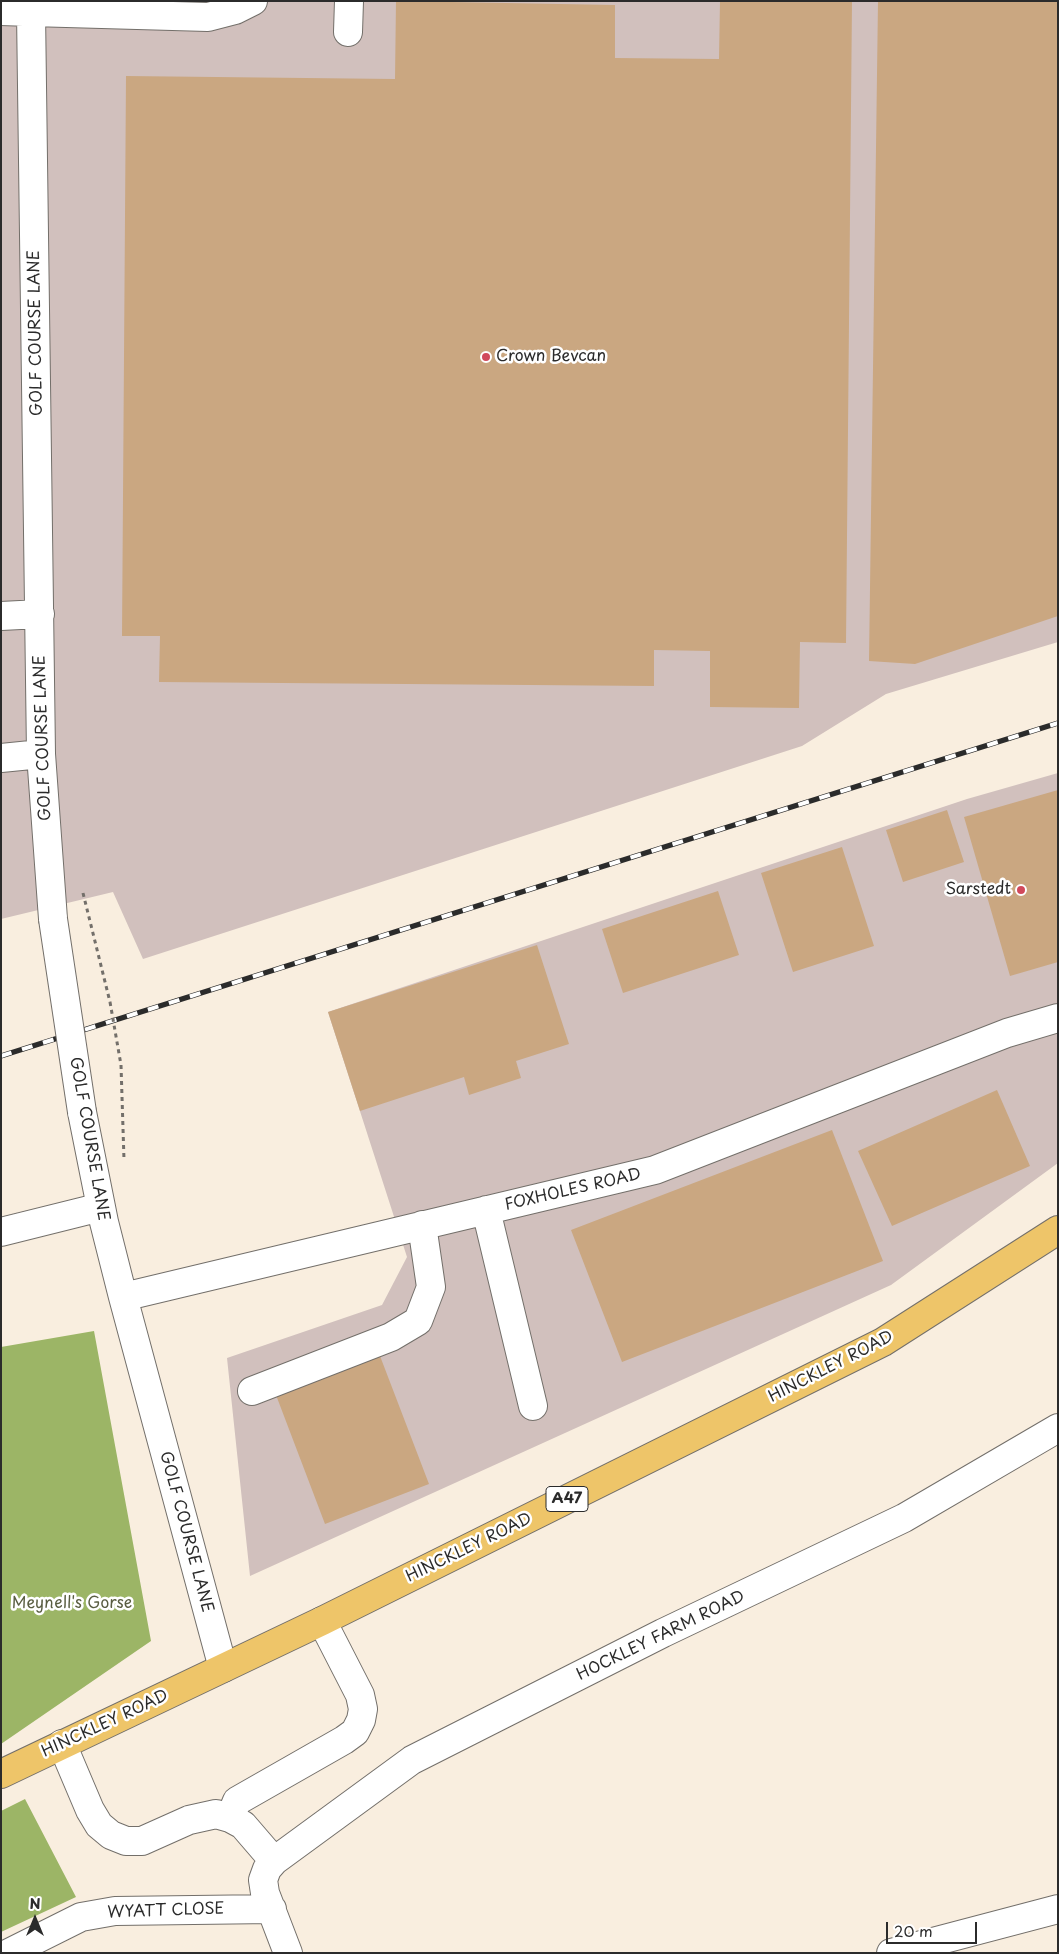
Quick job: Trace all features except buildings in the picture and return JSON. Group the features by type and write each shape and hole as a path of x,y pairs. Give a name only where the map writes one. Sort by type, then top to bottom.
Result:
{"main road":[{"name":"HINCKLEY ROAD","path":"1,1774 322,1621 883,1342 1058,1230"}],"street":[{"path":"1,11 208,17 235,10 253,1"},
{"path":"348,32 349,1"},
{"name":"GOLF COURSE LANE","path":"31,12 41,754 53,919 82,1112 101,1207 123,1297 223,1668"},
{"path":"1,616 40,614"},
{"path":"1,758 41,754"},
{"name":"FOXHOLES ROAD","path":"123,1297 655,1170 1007,1032 1058,1018"},
{"path":"1,1232 101,1207"},
{"path":"486,1210 533,1406"},
{"path":"252,1391 391,1337 418,1321 431,1287 422,1225"},
{"name":"HOCKLEY FARM ROAD","path":"274,1861 412,1760 663,1633 904,1518 1058,1428"},
{"path":"230,1818 237,1801 344,1740 355,1732 361,1720 363,1709 360,1695 322,1621"},
{"path":"62,1744 90,1810 99,1825 111,1834 126,1841 142,1841 200,1816 216,1814 230,1818 244,1826 274,1861 267,1869 263,1880 265,1893 288,1953"},
{"name":"WYATT CLOSE","path":"9,1953 81,1917 115,1911 272,1909"},
{"path":"891,1953 1058,1909"}],"path":[{"path":"110,1002 121,1065"}],"shaded area":[{"path":"1,1 1058,1 1058,642 886,694 802,746 143,959 113,892 1,919"},
{"path":"1058,773 1058,1163 891,1285 250,1576 227,1358 382,1305 407,1257 328,1012 967,799"}],"green space":[{"name":"Meynell's Gorse","path":"94,1331 151,1641 1,1744 1,1347"},
{"path":"25,1799 76,1897 1,1932 1,1811"}],"railway":[{"path":"1,1056 1058,723"}],"place":[{"name":"Crown Bevcan","path":"486,357"},
{"name":"Sarstedt","path":"1021,890"}]}
